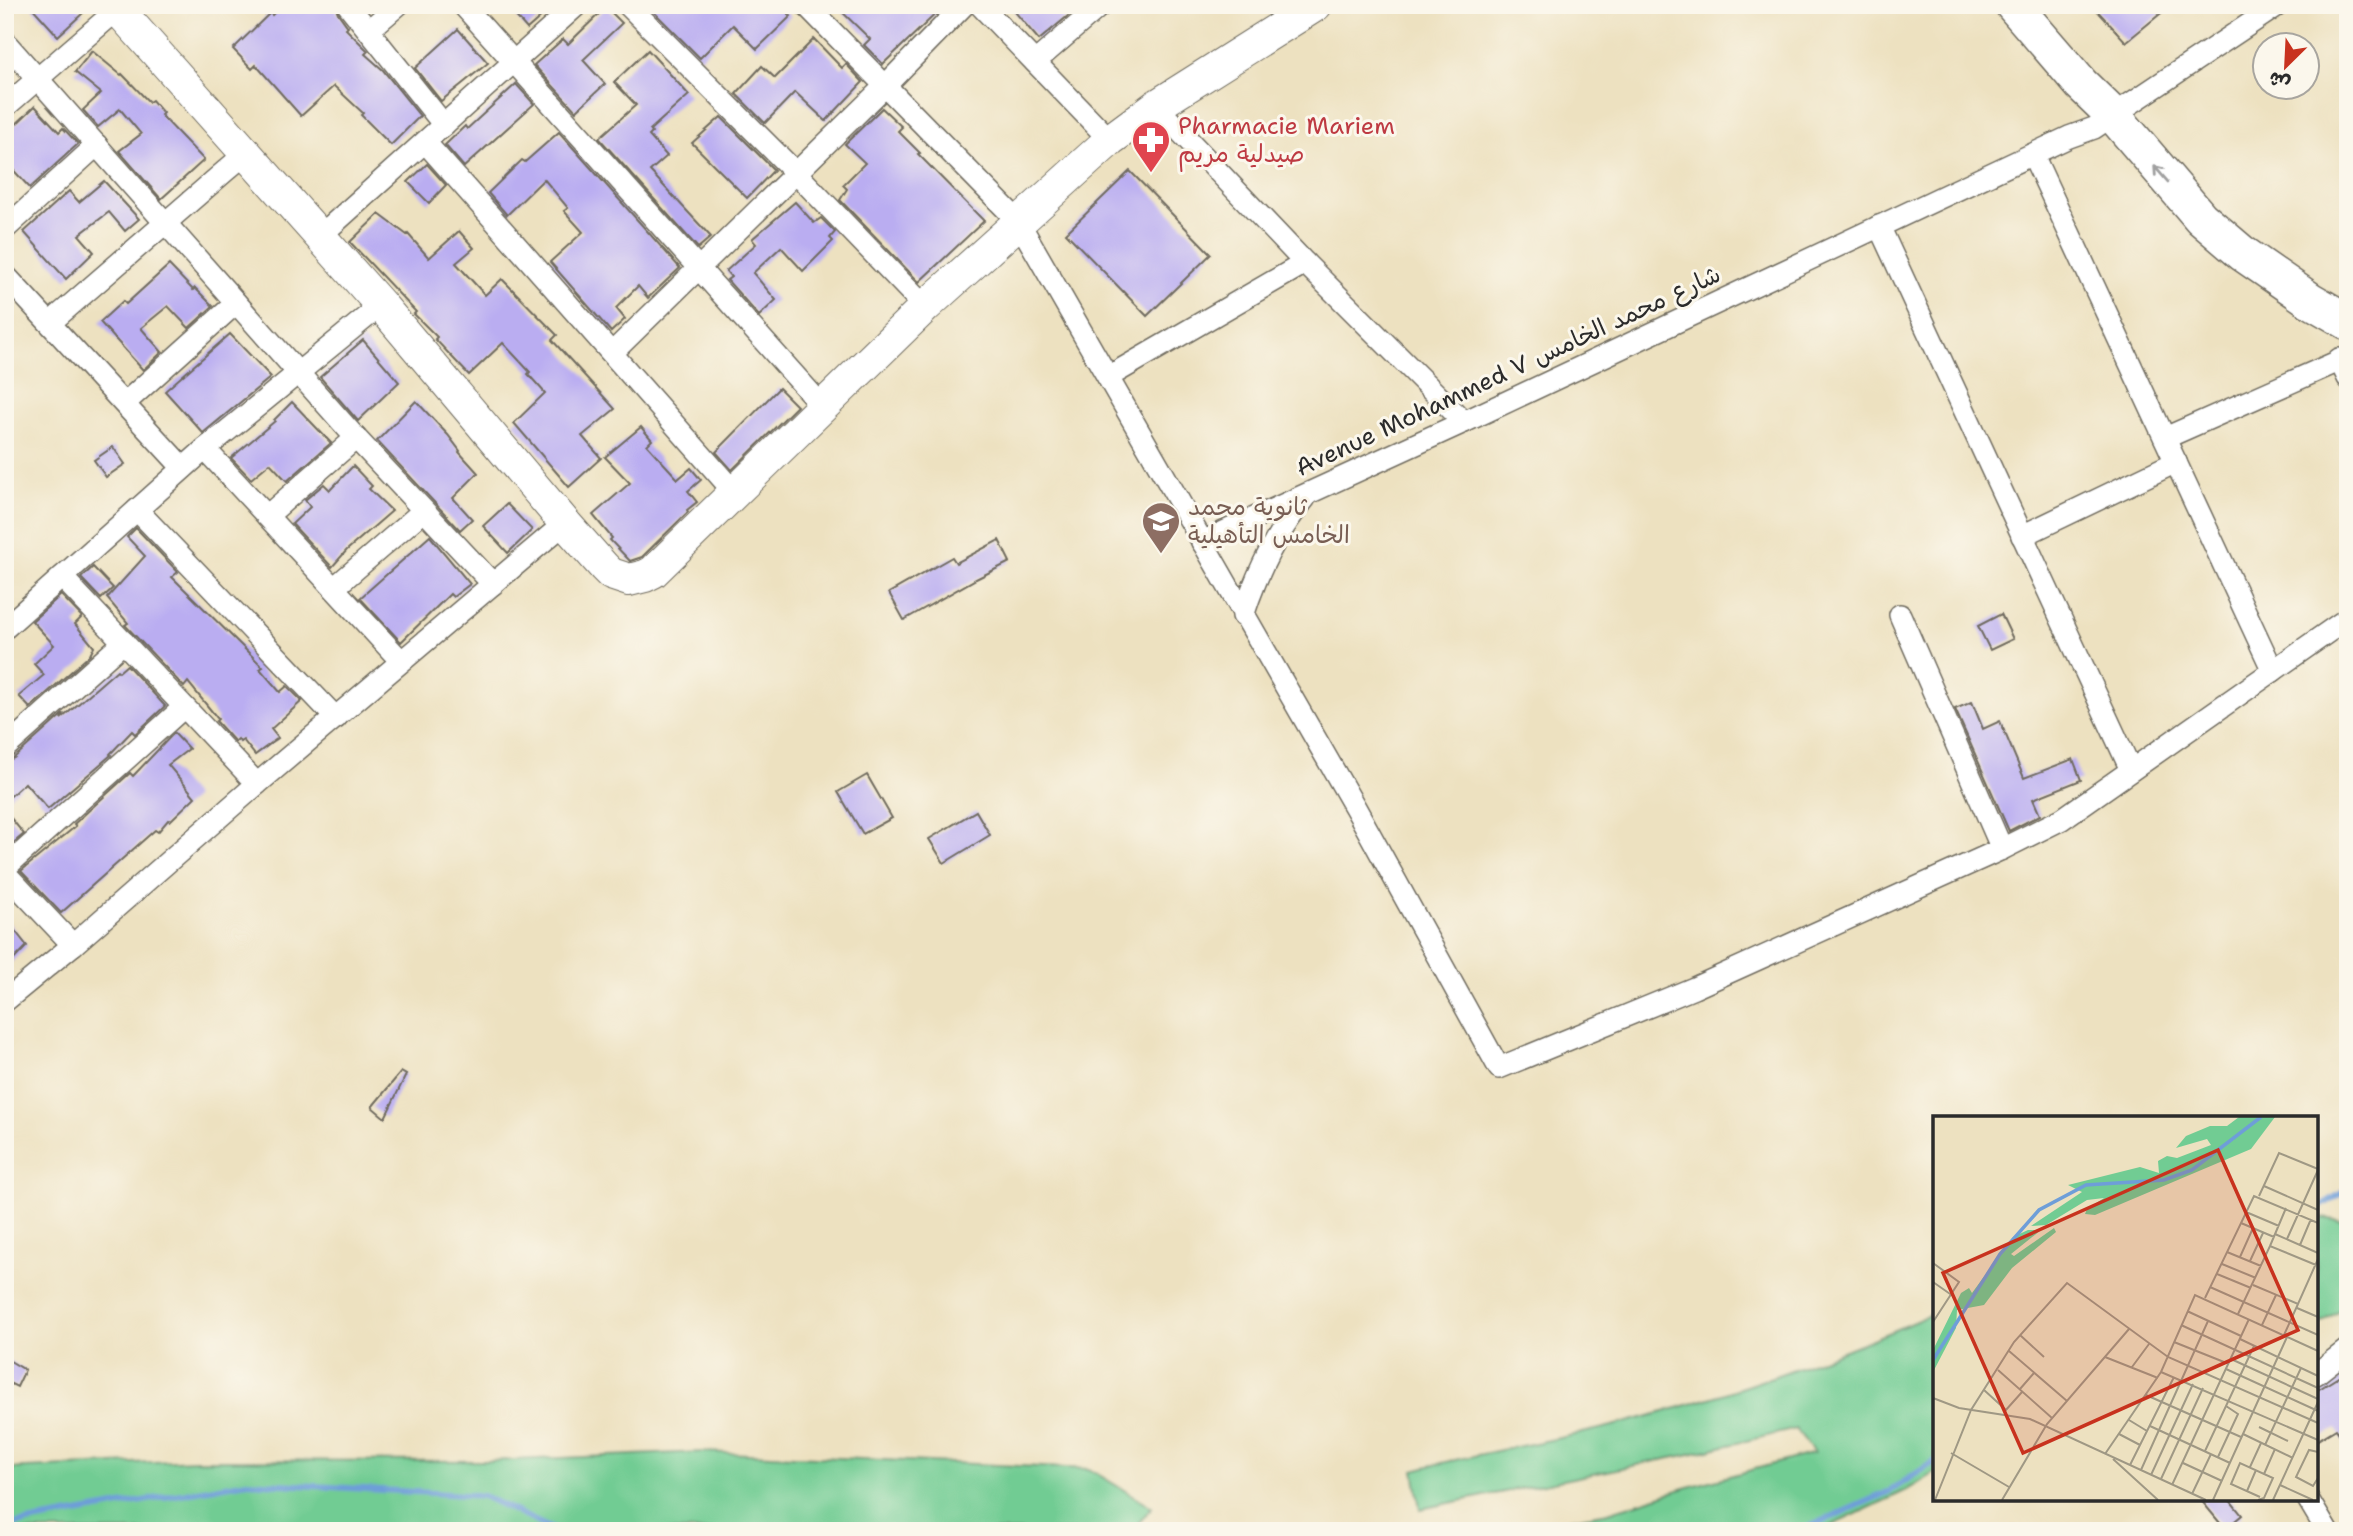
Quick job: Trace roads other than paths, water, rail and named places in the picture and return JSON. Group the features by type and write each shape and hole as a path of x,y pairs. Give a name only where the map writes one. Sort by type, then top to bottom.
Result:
{"main road":[{"path":"2013,5 2081,84 2144,191 2220,262 2345,354"},
{"path":"2104,122 2225,240 2273,275 2348,322"}],"street":[{"path":"348,5 444,125"},
{"path":"369,30 398,5"},
{"path":"463,5 822,407"},
{"path":"628,5 925,307"},
{"path":"806,5 1018,221 1356,809 1499,1068 1694,988 2002,849 2062,819 2348,618"},
{"path":"612,353 964,5"},
{"path":"981,5 1110,140"},
{"path":"1035,62 1101,5"},
{"name":"Avenue Mohammed V شارع محمد الخامس","path":"1202,542 2104,122 2278,5"},
{"path":"320,236 514,64 575,6"},
{"path":"5,107 116,7 381,305 565,523 611,573 620,578 637,579 653,572 925,307 1110,140 1294,11"},
{"path":"5,42 356,438 493,584"},
{"path":"1156,106 1305,263 1464,422"},
{"path":"425,142 735,493"},
{"path":"5,229 97,145"},
{"path":"50,323 246,153"},
{"path":"2034,155 2273,671"},
{"path":"1879,226 2131,770"},
{"path":"1108,377 1305,263"},
{"path":"5,275 183,468"},
{"path":"125,403 236,303"},
{"path":"5,628 205,449 381,305"},
{"path":"2165,438 2345,354 2348,379"},
{"path":"267,516 356,438"},
{"path":"205,449 335,587 401,662"},
{"path":"2022,536 2176,462"},
{"path":"1243,616 1268,551 1309,494"},
{"path":"137,510 336,718"},
{"path":"335,587 423,511"},
{"path":"5,1001 565,523"},
{"path":"62,577 257,784"},
{"path":"1900,615 2002,849"},
{"path":"5,748 124,642"},
{"path":"73,945 5,871 184,707"},
{"path":"2318,1372 2348,1349"},
{"path":"2309,1501 2327,1531"}],"waterway":[{"path":"2318,1208 2348,1189"},
{"path":"1800,1531 1890,1491 1933,1462"},
{"path":"5,1526 247,1482 483,1496 556,1531"}],"place":[{"name":"Pharmacie Mariem صيدلية مريم","path":"1151,174"},
{"name":"ثانوية محمد الخامس التأهيلية","path":"1161,555"}]}
